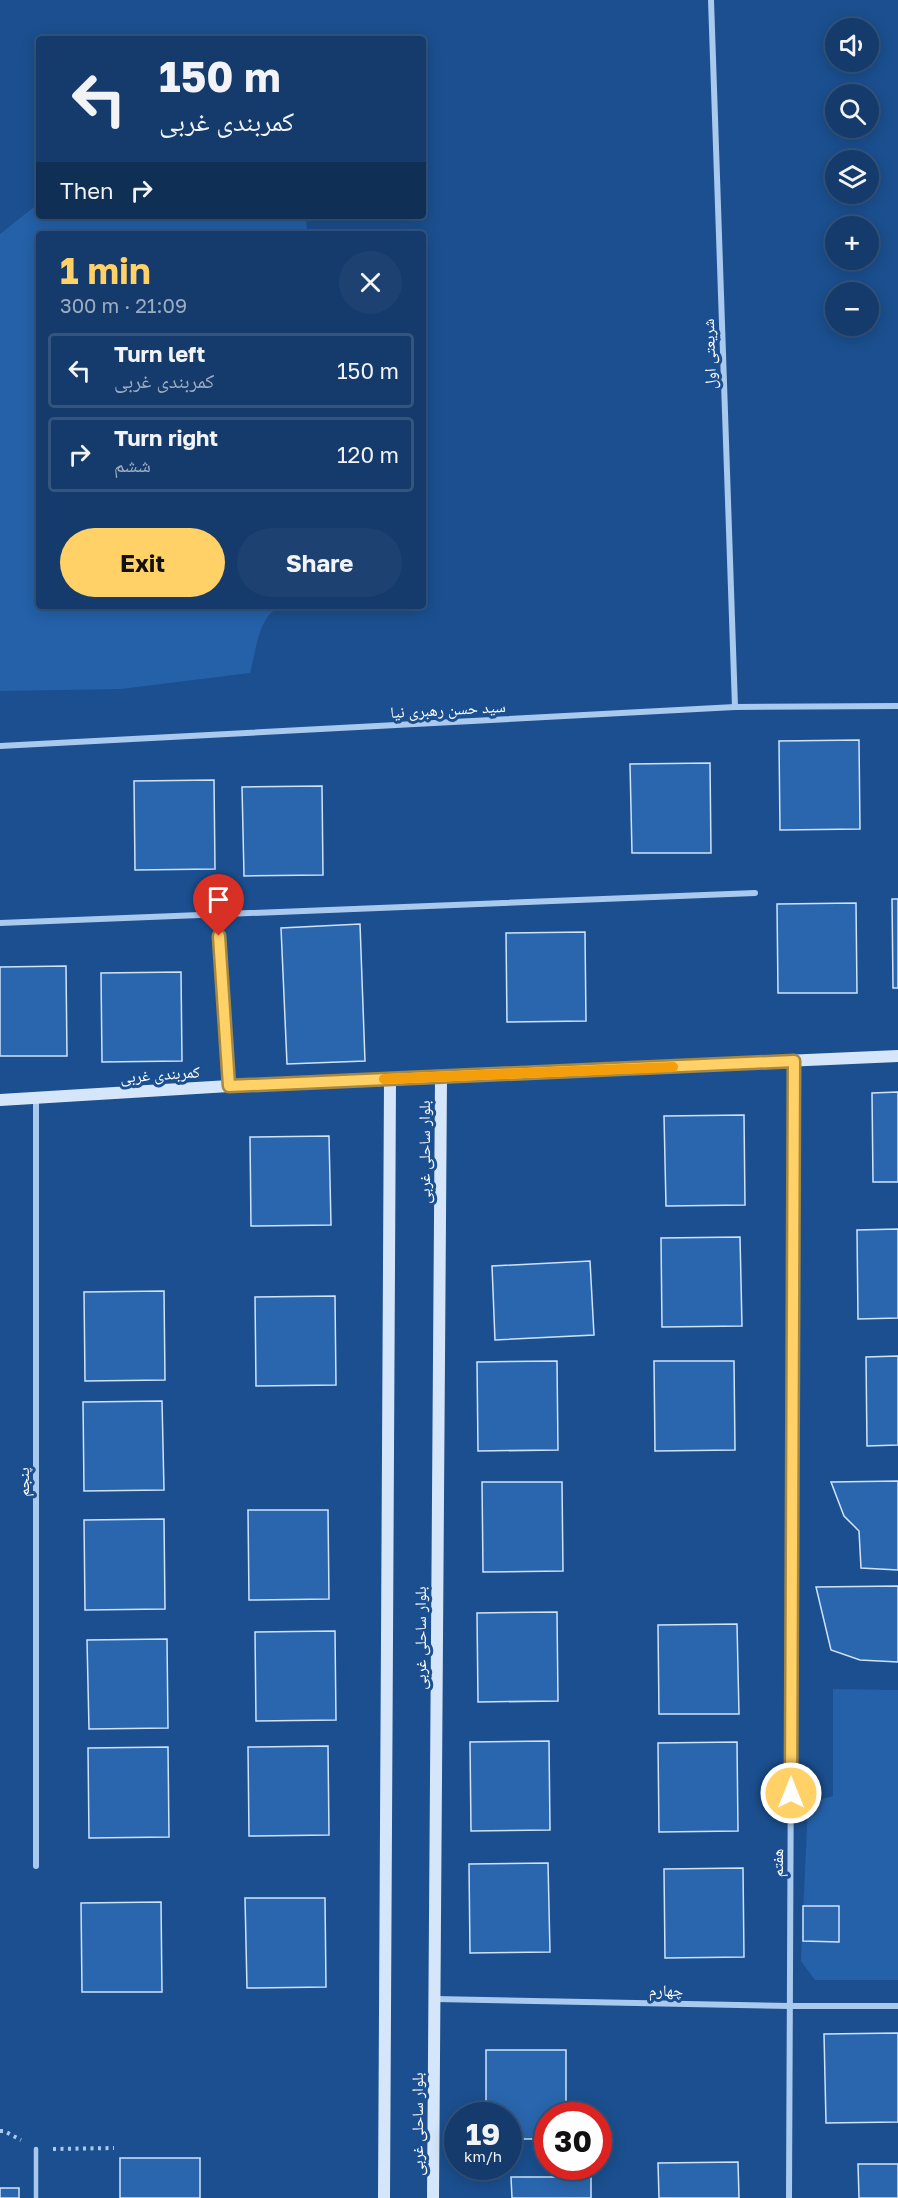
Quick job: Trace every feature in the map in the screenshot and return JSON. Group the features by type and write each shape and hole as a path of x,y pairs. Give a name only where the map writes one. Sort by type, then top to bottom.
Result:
{"street":[{"name":"شریعتی اول","path":"711,0 735,707"},
{"name":"سید حسن رهبری نیا","path":"0,746 735,707 898,706"},
{"path":"0,923 755,893"},
{"path":"218,915 229,1086"},
{"name":"کمربندی غربی","path":"0,1100 229,1086 898,1056"},
{"name":"هفتم","path":"789,2198 794,1061"},
{"name":"بلوار ساحلی غربی","path":"433,2198 441,1078"},
{"name":"بلوار ساحلی غربی","path":"384,2198 390,1079"},
{"name":"پنجم","path":"36,1098 36,1866"},
{"name":"چهارم","path":"434,1999 898,2006"}],"lane":[{"path":"36,2149 36,2198"}],"path":[{"path":"36,2149 114,2148"}],"shaded area":[{"path":"36,205 36,219 306,219 307,231 36,231 36,609 276,609 262,627 250,673 121,689 0,691 0,234"},
{"path":"833,1689 898,1690 898,1980 815,1980 801,1961 808,1803 833,1796"}],"building":[{"path":"859,740 860,829 780,830 779,741"},
{"path":"710,763 711,853 632,853 630,764"},
{"path":"214,780 215,869 135,870 134,781"},
{"path":"322,786 323,875 244,876 242,787"},
{"path":"892,899 898,899 898,988 893,988"},
{"path":"856,903 857,993 778,993 777,904"},
{"path":"360,924 365,1061 287,1064 281,928"},
{"path":"585,932 586,1021 507,1022 506,933"},
{"path":"66,966 67,1056 0,1056 0,967"},
{"path":"181,972 182,1061 102,1062 101,973"},
{"path":"898,1092 898,1182 873,1182 872,1093"},
{"path":"744,1115 745,1205 666,1206 664,1116"},
{"path":"329,1136 331,1225 251,1226 250,1137"},
{"path":"898,1229 898,1318 858,1319 857,1230"},
{"path":"740,1237 742,1326 662,1327 661,1238"},
{"path":"590,1261 594,1335 495,1340 492,1266"},
{"path":"164,1291 165,1380 85,1381 84,1292"},
{"path":"335,1296 336,1385 256,1386 255,1297"},
{"path":"898,1356 898,1445 867,1446 866,1357"},
{"path":"557,1361 558,1450 478,1451 477,1362"},
{"path":"654,1361 734,1361 735,1450 655,1451"},
{"path":"162,1401 164,1490 84,1491 83,1402"},
{"path":"898,1481 898,1570 861,1568 859,1531 844,1516 831,1482"},
{"path":"482,1482 562,1482 563,1571 483,1572"},
{"path":"248,1510 328,1510 329,1599 249,1600"},
{"path":"164,1519 165,1609 85,1610 84,1520"},
{"path":"898,1586 898,1662 860,1660 831,1650 816,1587"},
{"path":"557,1612 558,1701 478,1702 477,1613"},
{"path":"737,1624 739,1714 659,1714 658,1625"},
{"path":"335,1631 336,1720 256,1721 255,1632"},
{"path":"167,1639 168,1728 89,1729 87,1640"},
{"path":"549,1741 550,1830 471,1831 470,1742"},
{"path":"737,1742 738,1831 659,1832 658,1743"},
{"path":"328,1746 329,1835 249,1836 248,1747"},
{"path":"168,1747 169,1837 89,1838 88,1748"},
{"path":"548,1863 550,1952 470,1953 469,1864"},
{"path":"743,1868 744,1957 665,1958 664,1869"},
{"path":"245,1898 325,1898 326,1987 247,1988"},
{"path":"161,1902 162,1992 82,1992 81,1903"},
{"path":"803,1906 839,1906 839,1942 803,1941"},
{"path":"898,2033 898,2122 826,2123 824,2034"},
{"path":"486,2050 566,2050 566,2102 534,2102 534,2139 522,2139 522,2102 486,2102"},
{"path":"120,2158 200,2158 200,2198 120,2198"},
{"path":"738,2162 739,2198 659,2198 658,2163"},
{"path":"858,2164 898,2164 898,2198 859,2198"},
{"path":"522,2177 534,2177 534,2180 591,2180 591,2198 512,2198 511,2180 522,2180"},
{"path":"0,2188 19,2188 19,2198 0,2198"}],"slow traffic":[{"path":"384,1079 673,1067"}],"route":[{"path":"219,936 229,1086 794,1061 791,1793"}]}
